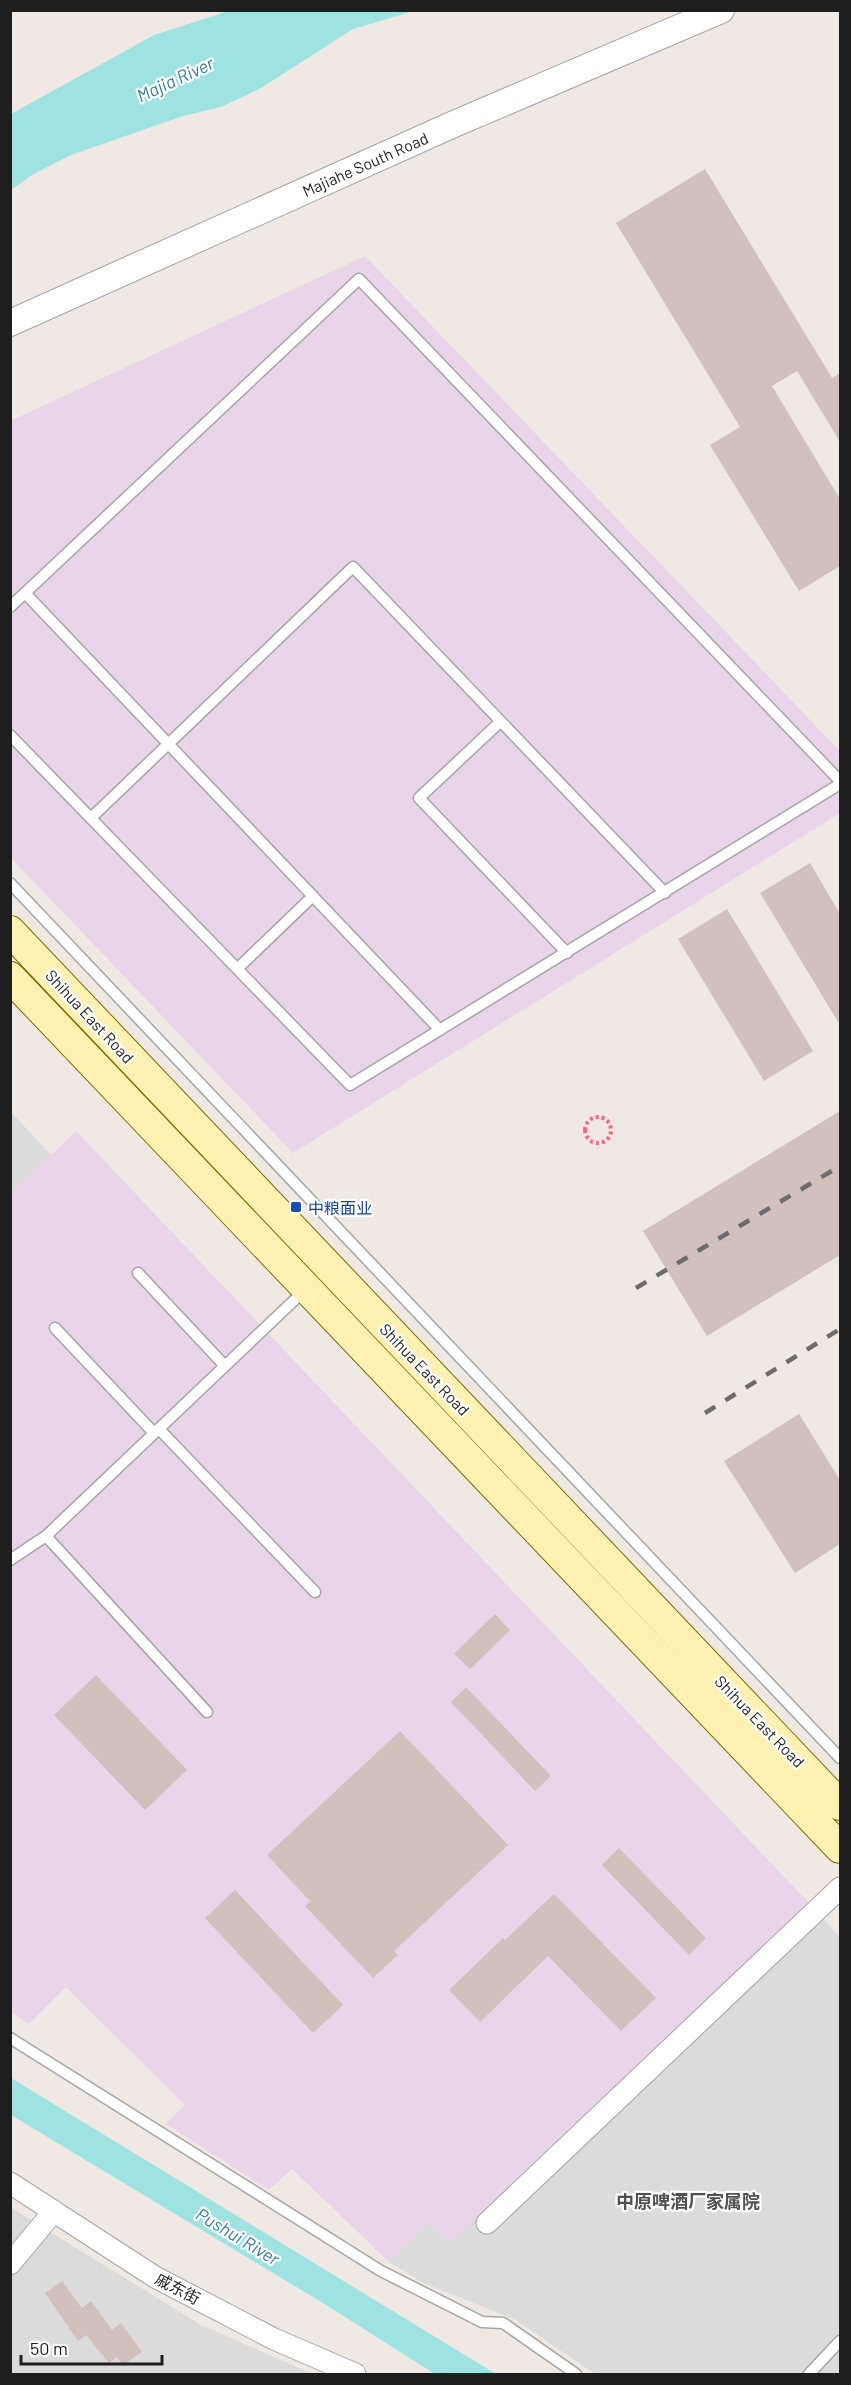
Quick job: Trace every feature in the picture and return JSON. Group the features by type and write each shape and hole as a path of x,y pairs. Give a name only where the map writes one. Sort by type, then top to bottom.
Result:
{"main road":[{"name":"Shihua East Road","path":"10,932 840,1805"},
{"name":"Shihua East Road","path":"10,977 840,1848"}],"street":[{"name":"Majiahe South Road","path":"10,323 454,124 721,10"},
{"path":"487,2223 840,1888"},
{"name":"戚东街","path":"10,2183 156,2277 274,2339 355,2374"},
{"path":"10,2265 54,2211"}],"lane":[{"path":"10,607 359,279 840,783 665,893 350,1085 10,735"},
{"path":"91,818 352,567 665,893"},
{"path":"26,593 440,1030"},
{"path":"500,722 419,798 567,953"},
{"path":"10,883 840,1758"},
{"path":"237,969 313,896"},
{"path":"138,1273 225,1366"},
{"path":"10,1560 46,1536 307,1288"},
{"path":"55,1328 315,1592"},
{"path":"46,1536 207,1712"},
{"path":"10,2038 381,2271 482,2322 503,2323 576,2374"},
{"path":"809,2374 840,2341"}],"path":[{"path":"602,1118 610,1126 609,1137 604,1141 599,1143 588,1139 585,1128 591,1119 602,1118"}],"shaded area":[{"path":"365,256 840,751 840,813 293,1153 11,858 10,421"},
{"path":"11,1112 51,1155 11,1193"},
{"path":"76,1131 808,1902 450,2243 429,2223 388,2261 292,2169 269,2190 166,2124 185,2105 66,1987 29,2024 11,2012 11,1193"},
{"path":"808,1902 840,1937 840,2374 595,2374 514,2319 423,2283 388,2261 429,2222 450,2242"},
{"path":"10,2207 201,2325 313,2374 11,2374"}],"water":[{"name":"Majia River","path":"232,10 414,11 353,29 261,88 221,107 183,116 71,155 32,175 11,190 11,114 154,35"},
{"name":"Pushui River","path":"11,2078 496,2374 435,2374 323,2303 11,2115"}],"building":[{"path":"705,169 832,378 840,373 840,442 797,371 772,386 840,499 840,566 799,591 710,445 740,427 616,223"},
{"path":"810,863 840,914 840,1025 760,893"},
{"path":"727,909 813,1051 764,1081 678,939"},
{"path":"840,1111 840,1255 707,1336 643,1231"},
{"path":"799,1414 840,1480 840,1544 795,1573 724,1461"},
{"path":"495,1614 510,1630 470,1669 454,1654"},
{"path":"96,1675 187,1770 145,1810 54,1715"},
{"path":"466,1687 551,1776 535,1791 451,1702"},
{"path":"400,1731 508,1845 394,1951 398,1955 373,1978 305,1906 310,1901 267,1855"},
{"path":"619,1848 706,1938 689,1955 602,1865"},
{"path":"235,1890 343,2005 313,2033 205,1918"},
{"path":"554,1894 656,1998 621,2031 548,1956 480,2022 449,1990 503,1938 505,1940"},
{"path":"62,2281 82,2308 91,2301 112,2330 121,2323 142,2352 123,2365 117,2357 109,2363 86,2335 78,2341 45,2293"}],"railway":[{"path":"636,1288 840,1166"},
{"path":"705,1413 840,1329"}],"place":[{"name":"中粮面业","path":"296,1207"}],"district":[{"name":"中原啤酒厂家属院","path":"688,2201"}]}
